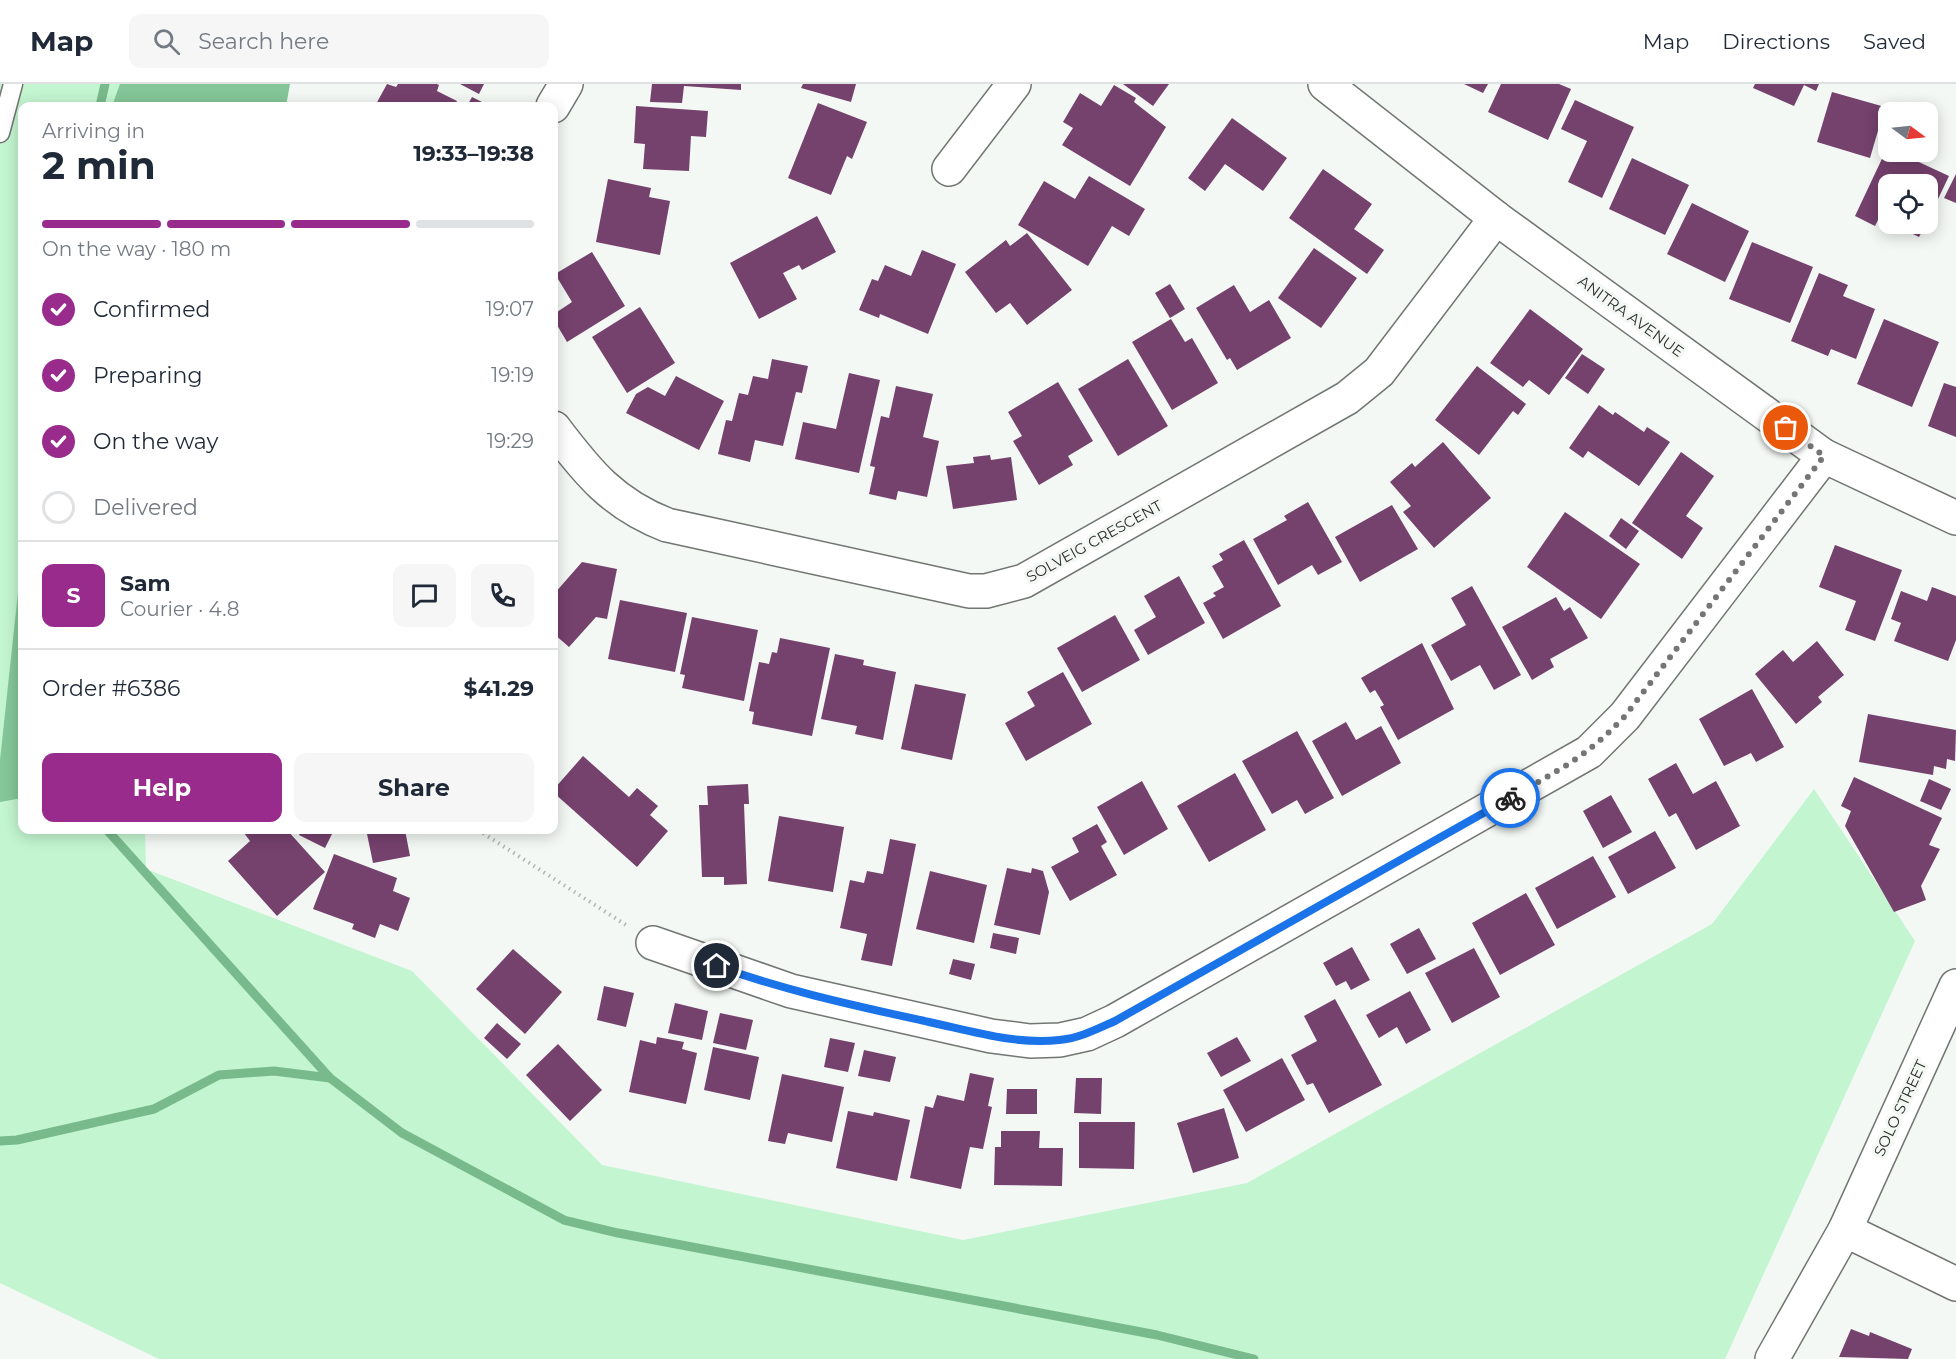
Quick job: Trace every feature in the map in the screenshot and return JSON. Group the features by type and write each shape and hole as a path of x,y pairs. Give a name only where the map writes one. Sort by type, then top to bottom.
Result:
{"street":[{"path":"555,102 566,84"},
{"path":"949,169 1014,84"},
{"name":"ANITRA AVENUE","path":"1325,84 1496,218 1824,456 1956,518"},
{"name":"SOLVEIG CRESCENT","path":"558,433 602,487 640,514 667,525 969,591 1008,586 1024,581 1347,399 1379,372 1496,218"},
{"path":"653,942 791,991 991,1036 1030,1041 1060,1040 1087,1034 1115,1021 1589,752 1625,716 1824,456"},
{"name":"SOLO STREET","path":"1772,1359 1845,1230 1956,986"},
{"path":"1845,1230 1956,1284"}],"lane":[{"path":"0,133 13,84"}],"path":[{"path":"484,834 653,942"}],"green space":[{"path":"0,84 227,84 218,102 18,102 18,834 145,834 146,869 412,971 602,1165 963,1240 1247,1183 1712,924 1814,789 1915,941 1725,1359 159,1359 0,1283"},
{"path":"120,84 290,84 287,102 113,102"},
{"path":"18,592 18,799 0,802 0,760"}],"building":[{"path":"387,84 396,87 398,84 437,84 439,85 437,91 457,101 456,102 377,102"},
{"path":"460,84 484,84 479,94"},
{"path":"652,84 741,84 741,90 684,86 682,103 650,102"},
{"path":"803,84 856,84 851,102 801,88"},
{"path":"1123,84 1169,84 1153,106"},
{"path":"1464,84 1488,84 1483,93"},
{"path":"1501,84 1559,84 1571,89 1548,140 1488,112"},
{"path":"1755,84 1819,84 1816,91 1804,85 1794,106 1753,88"},
{"path":"1114,85 1136,98 1134,102 1166,127 1130,186 1062,145 1073,128 1063,122 1080,93 1101,106"},
{"path":"1832,92 1878,105 1878,131 1870,158 1817,142"},
{"path":"472,97 482,102 469,102"},
{"path":"1575,100 1634,127 1602,198 1568,182 1587,141 1561,129"},
{"path":"818,103 867,122 852,159 847,156 831,195 788,178"},
{"path":"636,106 708,111 706,137 691,136 689,171 643,169 645,144 634,143"},
{"path":"1232,118 1287,158 1263,191 1225,164 1205,191 1188,178"},
{"path":"1632,158 1689,185 1665,235 1609,209"},
{"path":"1880,162 1919,162 1949,176 1938,199 1938,174 1878,174 1878,220 1875,226 1855,216"},
{"path":"1323,169 1372,204 1354,229 1384,250 1367,274 1289,218"},
{"path":"1956,174 1956,203 1944,198"},
{"path":"1089,176 1145,209 1129,236 1112,226 1088,266 1018,225 1044,181 1075,199"},
{"path":"608,179 651,188 649,197 670,201 660,255 596,242"},
{"path":"1692,203 1749,231 1725,282 1667,254"},
{"path":"817,216 836,252 802,270 799,265 783,273 797,299 759,319 730,263"},
{"path":"1027,233 1072,290 1027,325 1010,303 996,313 965,272 1006,240 1010,246"},
{"path":"1752,242 1813,267 1790,323 1729,299"},
{"path":"1314,248 1357,278 1321,328 1278,298"},
{"path":"922,250 956,264 928,334 880,314 879,318 859,310 872,279 878,281 885,265 911,276"},
{"path":"592,252 625,306 567,342 558,327 558,311 572,302 558,279 558,272"},
{"path":"1819,273 1848,285 1843,296 1875,309 1856,359 1831,349 1828,356 1791,341"},
{"path":"1170,284 1185,309 1170,318 1155,293"},
{"path":"1234,285 1250,312 1269,300 1291,338 1237,370 1230,358 1227,360 1196,308"},
{"path":"640,307 675,363 627,393 592,337"},
{"path":"1530,309 1583,349 1549,395 1529,380 1523,387 1490,363"},
{"path":"1171,319 1185,342 1192,338 1218,383 1172,410 1132,342"},
{"path":"1884,319 1939,342 1912,407 1857,384"},
{"path":"1582,354 1605,369 1588,394 1565,378"},
{"path":"772,359 808,366 802,393 796,392 783,446 755,440 750,462 718,454 726,420 732,421 739,393 748,395 753,376 768,379"},
{"path":"1128,359 1168,426 1118,456 1078,389"},
{"path":"1477,366 1526,404 1518,415 1513,411 1479,455 1435,420"},
{"path":"849,373 880,380 859,473 795,459 803,422 836,429"},
{"path":"676,376 724,401 699,450 626,413 636,394 648,387 665,396"},
{"path":"1058,382 1093,441 1068,456 1073,465 1039,485 1013,441 1022,436 1008,412"},
{"path":"1944,383 1956,387 1956,437 1928,426"},
{"path":"896,386 933,394 923,437 939,441 927,497 898,491 896,500 869,494 875,467 870,466 881,416 889,418"},
{"path":"1599,405 1613,415 1615,412 1644,432 1647,427 1670,442 1639,486 1588,451 1583,458 1569,448"},
{"path":"1443,442 1491,498 1434,548 1403,512 1411,506 1390,482 1412,463 1415,467"},
{"path":"1681,452 1714,476 1686,516 1703,528 1682,559 1632,523"},
{"path":"990,455 991,460 1011,457 1017,500 953,509 946,466 974,463 973,457"},
{"path":"1308,502 1342,562 1318,575 1312,565 1278,585 1253,539 1287,520 1284,516"},
{"path":"1392,505 1418,549 1360,582 1335,537"},
{"path":"1565,512 1640,564 1601,619 1527,567"},
{"path":"1621,518 1639,531 1626,549 1609,536"},
{"path":"1244,540 1281,606 1223,639 1203,603 1216,596 1213,593 1224,587 1212,566 1223,560 1219,554"},
{"path":"1835,545 1902,570 1875,641 1845,630 1856,601 1819,587"},
{"path":"582,562 617,569 607,619 596,617 569,647 558,637 558,589"},
{"path":"1179,576 1205,623 1148,655 1134,630 1156,617 1144,596"},
{"path":"1472,586 1521,675 1494,690 1480,665 1451,681 1431,645 1466,625 1451,598"},
{"path":"1932,587 1956,596 1956,640 1948,661 1894,641 1901,623 1891,619 1901,591 1927,601"},
{"path":"1556,597 1564,611 1570,607 1588,638 1550,659 1554,667 1532,680 1502,627"},
{"path":"620,600 687,613 675,672 608,659"},
{"path":"1115,615 1140,660 1082,692 1057,648"},
{"path":"692,617 758,630 744,701 682,688 685,675 680,674"},
{"path":"780,638 830,648 812,736 752,724 754,712 749,711 759,662 769,664 772,652 777,653"},
{"path":"1817,641 1844,675 1818,697 1822,702 1796,724 1755,674 1783,650 1793,662"},
{"path":"1422,643 1454,709 1398,740 1380,707 1384,705 1375,690 1370,693 1361,678"},
{"path":"835,654 864,660 863,665 896,672 883,740 855,734 857,726 821,719"},
{"path":"1063,672 1092,724 1026,761 1005,723 1035,706 1027,692"},
{"path":"915,684 966,694 952,760 901,749"},
{"path":"1752,689 1784,747 1756,762 1751,753 1724,766 1699,719"},
{"path":"1868,714 1956,730 1955,761 1947,759 1946,769 1934,766 1933,775 1859,762"},
{"path":"1346,722 1356,740 1381,726 1401,763 1342,796 1312,741"},
{"path":"1297,731 1334,798 1305,814 1297,800 1272,814 1242,761"},
{"path":"583,756 629,797 637,788 658,806 650,815 668,831 637,867 558,797 558,784"},
{"path":"1676,763 1693,794 1716,781 1740,826 1696,850 1676,813 1669,817 1648,779"},
{"path":"1235,773 1266,830 1209,862 1177,806"},
{"path":"1854,777 1942,818 1929,845 1940,849 1921,886 1926,900 1894,912 1845,826 1851,811 1841,806"},
{"path":"1929,779 1951,789 1941,810 1920,801"},
{"path":"1142,781 1168,829 1124,855 1097,807"},
{"path":"748,784 749,804 744,804 747,884 724,885 724,877 702,877 699,805 708,805 707,786"},
{"path":"1611,795 1632,832 1603,848 1583,811"},
{"path":"779,816 844,827 833,892 768,881"},
{"path":"1097,824 1107,842 1101,846 1117,875 1070,901 1051,867 1079,852 1072,838"},
{"path":"1655,831 1676,868 1628,894 1608,857"},
{"path":"245,834 291,834 325,872 277,916 228,861 250,841"},
{"path":"300,834 332,834 325,848"},
{"path":"367,834 406,834 410,856 373,863"},
{"path":"890,839 916,844 892,966 861,960 867,934 840,928 850,880 864,883 867,871 883,874"},
{"path":"334,854 397,878 393,891 410,898 398,931 380,924 375,938 352,929 354,924 313,909"},
{"path":"1593,856 1616,897 1557,929 1535,888"},
{"path":"1007,868 1031,873 1032,868 1043,871 1049,892 1040,935 994,925"},
{"path":"930,871 987,885 974,943 916,929"},
{"path":"1526,893 1555,945 1500,975 1472,923"},
{"path":"1419,928 1436,959 1407,974 1390,944"},
{"path":"993,933 1019,938 1016,954 990,948"},
{"path":"1352,947 1370,980 1351,990 1346,981 1336,986 1323,963"},
{"path":"1474,948 1500,997 1452,1023 1425,973"},
{"path":"513,949 562,992 525,1034 476,989"},
{"path":"953,959 975,964 971,980 949,974"},
{"path":"604,986 634,993 626,1027 597,1020"},
{"path":"1410,991 1431,1030 1406,1044 1397,1027 1379,1038 1366,1015"},
{"path":"1335,999 1382,1085 1329,1113 1313,1083 1307,1085 1291,1055 1317,1041 1304,1016"},
{"path":"675,1003 708,1011 702,1040 668,1033"},
{"path":"720,1013 753,1020 746,1050 713,1043"},
{"path":"497,1023 521,1044 507,1059 484,1038"},
{"path":"657,1037 684,1042 682,1049 697,1053 686,1104 629,1092 640,1040 656,1044"},
{"path":"1237,1037 1251,1061 1221,1077 1207,1053"},
{"path":"830,1038 855,1043 848,1072 824,1067"},
{"path":"558,1044 602,1090 570,1121 526,1075"},
{"path":"713,1047 759,1057 750,1100 704,1090"},
{"path":"864,1050 896,1057 890,1082 858,1076"},
{"path":"1282,1058 1305,1100 1246,1132 1223,1090"},
{"path":"970,1073 994,1078 988,1106 992,1107 983,1149 970,1147 961,1189 910,1178 925,1106 933,1108 937,1095 964,1101"},
{"path":"782,1074 844,1087 832,1142 788,1133 785,1144 768,1141"},
{"path":"1076,1078 1102,1078 1101,1114 1074,1113"},
{"path":"1007,1089 1037,1089 1037,1114 1006,1114"},
{"path":"1224,1108 1239,1158 1193,1173 1177,1123"},
{"path":"848,1111 873,1116 874,1112 910,1120 897,1181 836,1168"},
{"path":"1079,1122 1135,1122 1134,1169 1079,1168"},
{"path":"1001,1131 1040,1131 1039,1148 1063,1148 1062,1186 994,1185 995,1147 1001,1147"},
{"path":"1851,1329 1869,1336 1870,1332 1912,1349 1908,1359 1839,1357"}],"waterway":[{"path":"101,102 105,84"},
{"path":"111,834 330,1078 402,1133 564,1220 618,1233 1157,1335 1254,1359"},
{"path":"0,1141 17,1140 154,1109 219,1075 274,1071 330,1078"}],"way so far":[{"path":"1510,798 1589,752 1625,716 1824,456 1786,428"}],"route":[{"path":"717,966 791,991 826,1000 991,1036 1030,1041 1060,1040 1087,1034 1115,1021 1510,798"}]}
